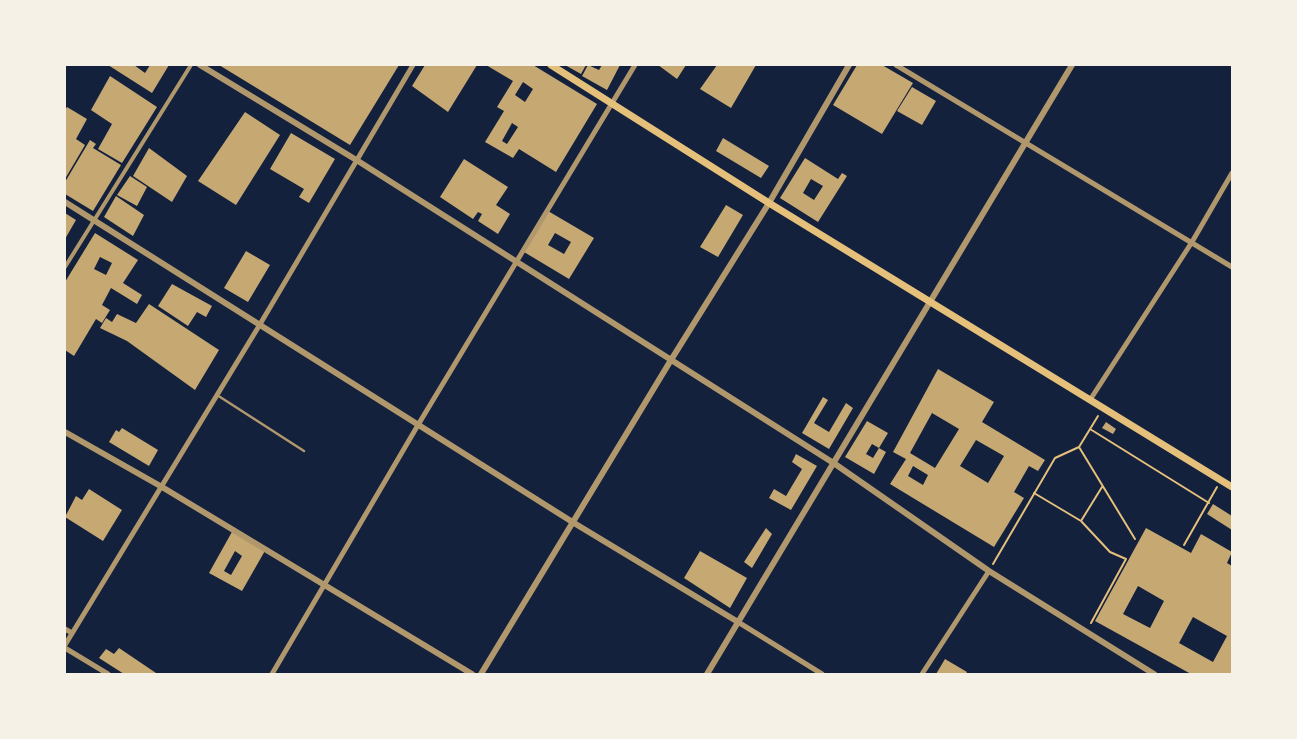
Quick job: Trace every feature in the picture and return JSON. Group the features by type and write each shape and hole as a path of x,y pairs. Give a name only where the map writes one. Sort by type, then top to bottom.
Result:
{"main road":[{"path":"551,65 769,203 1232,487"}],"street":[{"path":"65,267 191,65"},
{"path":"200,65 358,161 835,464 989,571 1154,674"},
{"path":"108,674 65,647 72,633 218,395 413,65"},
{"path":"272,674 418,425 634,65"},
{"path":"481,674 671,360 769,203 849,65"},
{"path":"896,65 1192,242 1232,268"},
{"path":"707,674 835,464 1024,142 1072,65"},
{"path":"1090,400 1192,242 1232,173"},
{"path":"65,202 574,523 822,674"},
{"path":"65,432 162,487 472,674"},
{"path":"922,674 989,571"},
{"path":"65,629 72,633"}],"lane":[{"path":"218,395 304,451"}],"path":[{"path":"996,558 1055,458 1079,446 1103,408"},
{"path":"1090,429 1209,503"},
{"path":"1079,446 1135,539"},
{"path":"1184,545 1221,481"},
{"path":"1081,521 1103,486"},
{"path":"1034,493 1081,521 1110,552 1126,559 1093,620"}],"building":[{"path":"108,65 134,65 145,73 150,65 169,65 152,93"},
{"path":"219,65 399,65 350,145"},
{"path":"425,65 477,65 448,112 412,86"},
{"path":"486,65 533,65 597,104 556,172 519,149 513,158 485,142 504,111 497,107 513,81","holes":["523,82 533,89 525,102 515,95","512,123 518,127 507,144 502,141"]},
{"path":"565,65 586,65 581,74"},
{"path":"588,65 599,70 602,65 620,65 607,90 582,76"},
{"path":"658,65 686,65 677,79"},
{"path":"717,65 756,65 731,108 700,89"},
{"path":"857,65 882,65 913,83 882,134 833,105"},
{"path":"110,76 157,107 122,163 98,149 112,124 91,110"},
{"path":"912,87 936,101 922,125 897,111"},
{"path":"67,107 87,119 76,139 85,145 65,179 65,110"},
{"path":"245,112 280,135 236,205 198,181"},
{"path":"291,133 335,159 309,203 299,197 304,189 270,169"},
{"path":"723,138 769,166 761,178 716,151"},
{"path":"90,140 96,144 93,148 121,165 93,211 65,194 65,182"},
{"path":"149,148 187,176 172,202 133,176"},
{"path":"805,158 838,179 842,173 847,176 818,222 780,198","holes":["811,179 823,186 814,200 803,193"]},
{"path":"464,159 508,187 496,205 510,214 498,234 478,221 482,214 478,212 473,219 440,197"},
{"path":"130,176 147,187 137,206 117,195"},
{"path":"116,196 144,215 133,236 104,217"},
{"path":"726,205 743,215 718,257 700,247"},
{"path":"548,211 594,238 569,279 524,252","holes":["555,233 571,242 564,254 548,245"]},
{"path":"65,213 76,220 65,239"},
{"path":"95,233 138,260 123,283 142,295 137,304 111,288 102,305 110,310 102,323 96,319 74,356 65,350 65,282","holes":["100,257 112,263 106,275 94,269"]},
{"path":"246,251 270,265 248,302 224,288"},
{"path":"172,284 212,306 206,317 197,312 188,326 158,306"},
{"path":"149,304 219,350 195,390 127,341 100,328 106,318 112,322 117,314 136,323"},
{"path":"938,369 994,402 982,422 1045,460 1038,471 1029,466 1014,492 1024,498 994,547 890,484 906,459 893,452","holes":["932,413 959,429 935,468 910,453","976,440 1004,456 988,483 960,466","913,466 928,475 923,485 908,476"]},
{"path":"823,397 828,400 814,423 829,432 846,403 853,408 829,449 802,433"},
{"path":"867,421 888,433 879,448 886,452 874,474 845,457","holes":["872,444 879,448 873,458 866,454"]},
{"path":"1106,422 1116,429 1113,434 1102,428"},
{"path":"122,428 158,450 149,466 109,442 116,430 119,432"},
{"path":"796,454 817,466 791,510 769,498 774,489 786,496 802,469 792,462"},
{"path":"89,489 122,510 103,541 65,517 76,496 82,500"},
{"path":"1213,504 1232,516 1232,530 1207,514"},
{"path":"766,528 772,534 752,568 744,562"},
{"path":"1146,528 1191,553 1201,534 1232,552 1227,563 1232,566 1232,674 1191,674 1095,621","holes":["1138,586 1164,601 1150,628 1123,614","1193,617 1227,636 1213,662 1179,643"]},
{"path":"233,530 266,549 242,591 209,573","holes":["235,551 242,556 231,575 224,571"]},
{"path":"700,551 747,578 730,608 684,578"},
{"path":"119,648 156,673 124,674 99,658 106,649 114,654"},
{"path":"945,659 967,672 966,674 936,674"}]}
